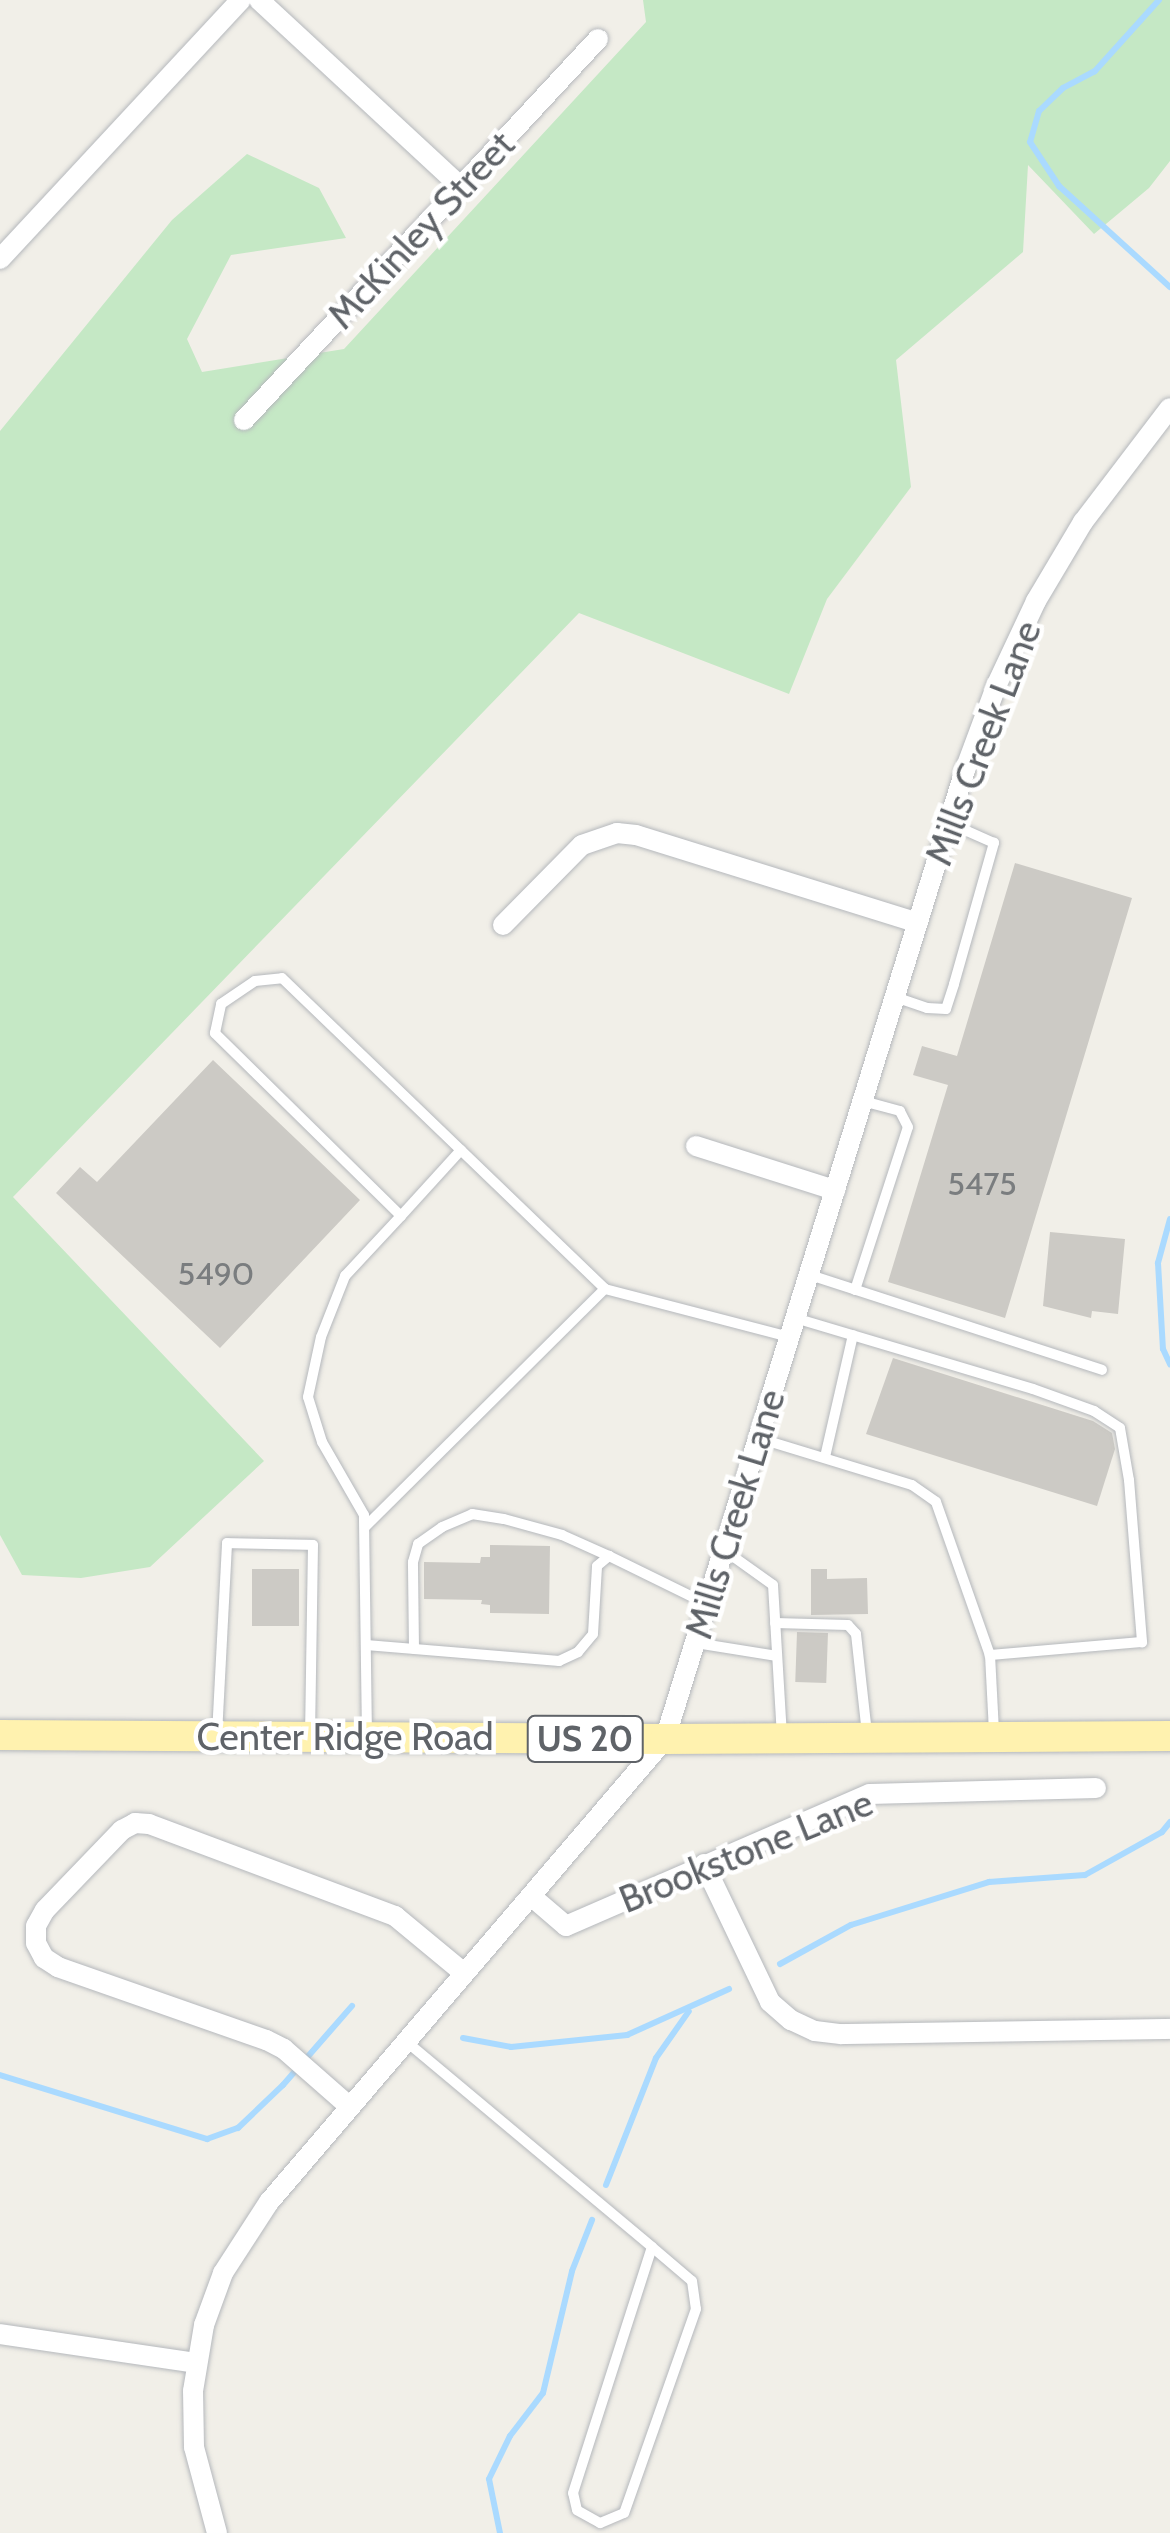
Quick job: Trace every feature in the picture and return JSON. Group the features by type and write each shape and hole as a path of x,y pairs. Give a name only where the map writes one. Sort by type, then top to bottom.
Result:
{"main road":[{"name":"Center Ridge Road","path":"0,1735 665,1739 1170,1736"}],"street":[{"path":"0,259 241,0"},
{"path":"258,0 461,187"},
{"name":"McKinley Street","path":"244,420 598,40"},
{"name":"Mills Creek Lane","path":"216,2533 194,2447 196,2363 212,2298 236,2248 268,2202 665,1739 949,823 997,684 1036,602 1083,522 1170,408"},
{"path":"503,925 582,845 617,833 636,835 918,923"},
{"path":"696,1146 835,1190"},
{"name":"Brookstone Lane","path":"531,1896 566,1926 870,1794 1096,1788"},
{"path":"350,2107 284,2049 236,2026 58,1968 44,1958 36,1942 36,1926 122,1830 135,1823 149,1824 395,1916 464,1974"},
{"path":"704,1864 756,1980 770,2002 790,2020 815,2031 841,2034 1170,2029"},
{"path":"0,2334 196,2363"}],"lane":[{"path":"895,997 927,1008 946,1009 954,984 994,843 949,823"},
{"path":"401,1216 215,1033 222,1004 255,981 282,978 605,1288 792,1328 853,1335 1094,1411 1120,1428 1125,1437 1142,1642 990,1655"},
{"path":"855,1290 908,1127 900,1112 863,1101"},
{"path":"367,1737 364,1514 322,1442 308,1397 321,1337 345,1276 461,1150"},
{"path":"809,1274 1102,1370"},
{"path":"365,1527 605,1288"},
{"path":"825,1457 853,1335"},
{"path":"758,1438 912,1485 936,1502 990,1655 994,1738"},
{"path":"414,1649 413,1562 418,1544 442,1526 472,1514 562,1535 706,1604"},
{"path":"216,1736 226,1543 313,1546 310,1736"},
{"path":"724,1550 773,1585 782,1739"},
{"path":"366,1645 559,1661 578,1652 594,1634 597,1566 610,1556"},
{"path":"775,1623 848,1626 856,1634 867,1739"},
{"path":"695,1643 777,1656"},
{"path":"406,2042 652,2247 692,2281 696,2309 624,2513 600,2523 577,2510 574,2493 652,2247"}],"green space":[{"path":"643,0 1170,0 1170,161 1149,188 1094,234 1028,165 1023,252 896,360 911,487 827,599 789,694 579,613 13,1197 264,1461 150,1567 81,1578 22,1575 0,1535 0,431 172,220 247,154 319,188 346,238 231,255 187,339 202,372 344,349 646,22"}],"building":[{"path":"1015,863 1132,898 1005,1318 888,1282 948,1085 913,1075 922,1046 957,1056"},
{"path":"213,1060 360,1200 220,1348 56,1193 80,1167 97,1182"},
{"path":"1050,1232 1125,1239 1118,1314 1092,1311 1091,1318 1043,1306"},
{"path":"893,1358 1093,1421 1112,1433 1115,1449 1097,1506 866,1434"},
{"path":"490,1545 550,1546 549,1614 490,1613 490,1605 481,1604 482,1600 424,1599 424,1562 480,1563 481,1557 490,1557"},
{"path":"252,1569 299,1569 299,1626 252,1626"},
{"path":"811,1569 827,1569 827,1579 867,1578 868,1614 811,1615"},
{"path":"797,1632 828,1633 826,1683 795,1682"}],"waterway":[{"path":"1159,0 1095,71 1063,88 1039,111 1030,142 1059,186 1170,287"},
{"path":"1170,1219 1158,1263 1163,1349 1170,1364"},
{"path":"780,1964 851,1925 989,1882 1085,1875 1162,1832 1170,1822"},
{"path":"463,2038 511,2047 627,2035 729,1989"},
{"path":"0,2075 207,2139 238,2128 283,2085 352,2006"},
{"path":"606,2185 656,2058 689,2011"},
{"path":"500,2533 489,2479 510,2436 543,2393 572,2271 592,2220"}]}
